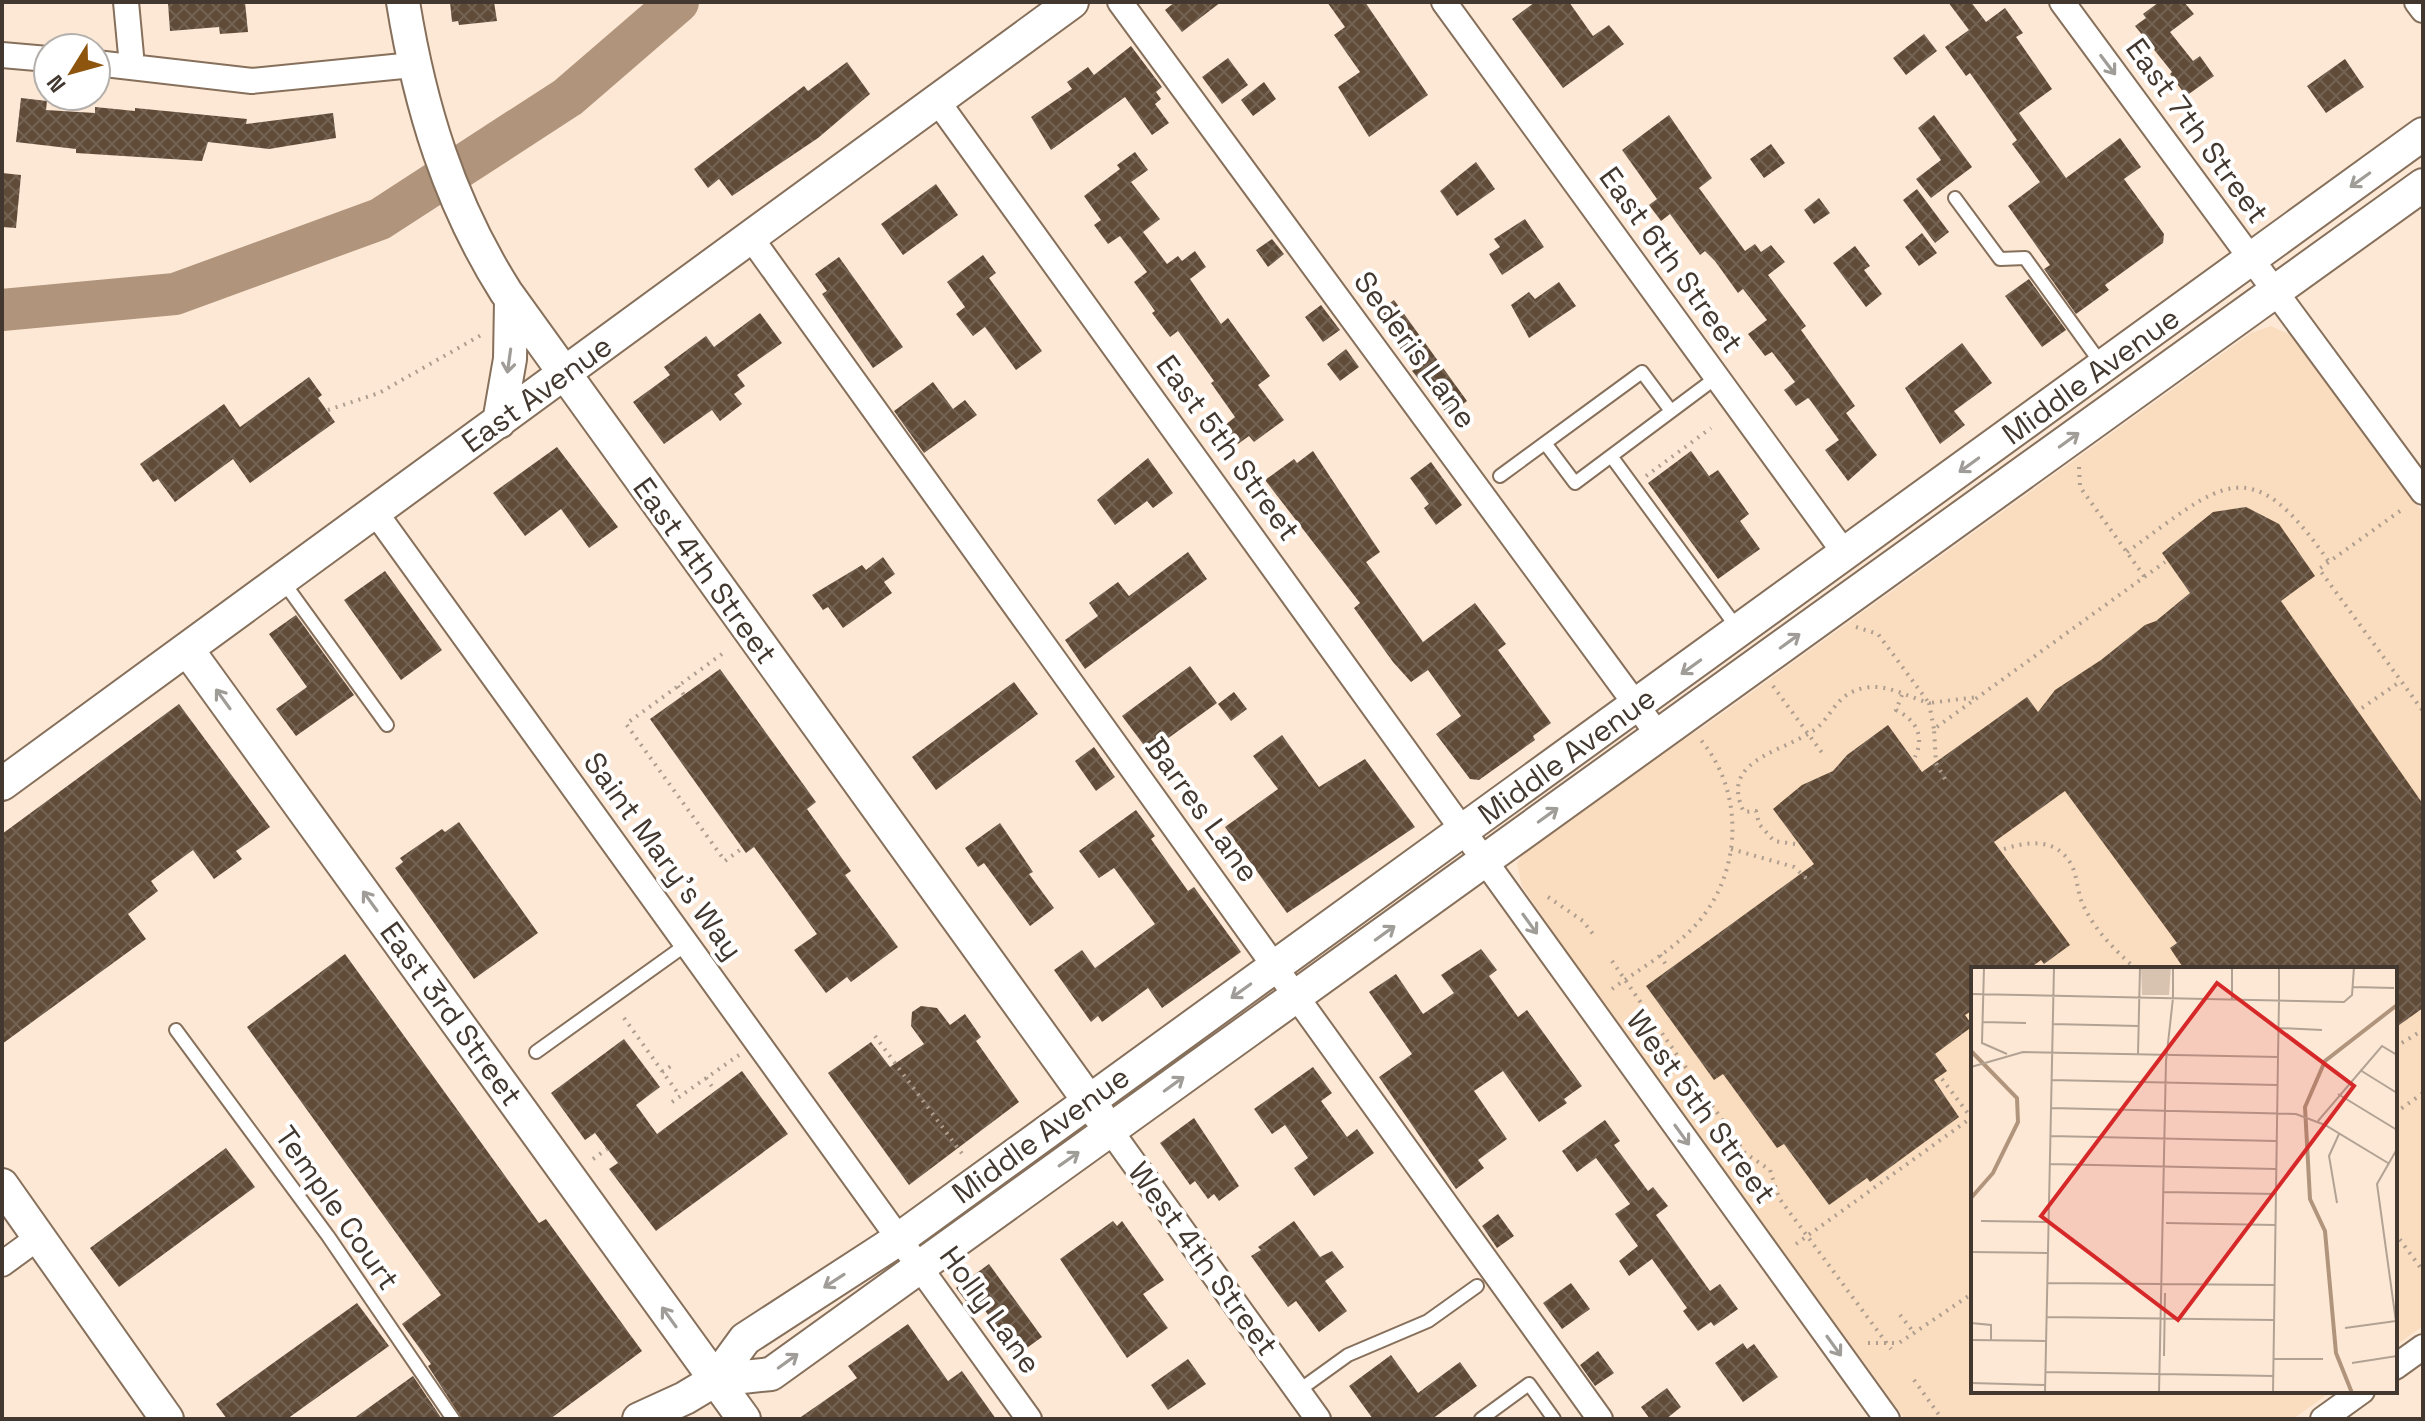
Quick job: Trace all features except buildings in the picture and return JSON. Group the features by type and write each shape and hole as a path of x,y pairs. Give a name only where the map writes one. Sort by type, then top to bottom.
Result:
{"main road":[{"name":"East 4th Street","path":"403,2 416,76 458,205 508,296 1089,1099"},
{"name":"East Avenue","path":"2,784 1072,2"},
{"name":"Middle Avenue","path":"715,1380 745,1339 899,1239 2423,134"},
{"name":"Middle Avenue","path":"639,1419 715,1380 771,1374 918,1265 1296,997 2423,185"},
{"path":"499,422 510,359 508,296"},
{"name":"East 3rd Street","path":"187,649 744,1419"},
{"name":"West 4th Street","path":"1089,1099 1110,1130"},
{"path":"2,1185 167,1419"}],"street":[{"path":"126,2 132,66"},
{"name":"Sederis Lane","path":"1120,2 1659,736"},
{"name":"East 6th Street","path":"1444,2 1846,555"},
{"name":"East 7th Street","path":"2062,2 2423,492"},
{"path":"2417,2 2423,10"},
{"path":"2,55 32,58"},
{"path":"112,64 262,81 416,76"},
{"name":"East 5th Street","path":"938,102 1464,832"},
{"name":"Barres Lane","path":"751,238 1600,1419"},
{"name":"Saint Mary's Way","path":"375,512 899,1239"},
{"name":"West 5th Street","path":"1464,832 1887,1419"},
{"name":"West 4th Street","path":"1110,1130 1318,1419"},
{"path":"2,1264 39,1237"},
{"name":"Holly Lane","path":"899,1239 1029,1419"},
{"path":"2397,1366 2423,1347"},
{"path":"2323,1419 2359,1393"}],"lane":[{"path":"1955,198 2000,259 2025,258 2103,366"},
{"path":"1500,476 1642,372 1671,411"},
{"path":"1545,443 1575,483 1717,377"},
{"path":"1611,456 1740,631"},
{"path":"282,580 387,725"},
{"path":"536,1052 687,944"},
{"name":"Temple Court","path":"176,1030 328,1236 453,1419"},
{"path":"1298,1391 1348,1355 1428,1321 1477,1286"},
{"path":"1481,1419 1529,1384 1554,1419"}],"path":[{"path":"328,410 379,393 492,328"},
{"path":"1642,479 1711,428"},
{"path":"2079,467 2080,487 2145,576"},
{"path":"2127,552 2202,498 2223,488 2236,487 2260,492 2282,504 2301,523 2329,562"},
{"path":"2400,511 2319,569 2423,711"},
{"path":"1934,729 2165,562"},
{"path":"1856,627 1878,634 1929,703 1936,763 1945,779"},
{"path":"722,654 626,724 725,861 741,849"},
{"path":"2362,708 2401,681"},
{"path":"1772,684 1823,754"},
{"path":"678,686 684,695"},
{"path":"1795,844 1774,841 1759,824 1756,811 1744,812 1738,800 1740,785 1753,763 1772,749 1793,744 1823,722 1835,703 1855,690 1878,686 1929,703 1980,696"},
{"path":"1902,695 1896,710 1917,729 1920,747 1915,757"},
{"path":"1612,989 1660,955 1705,915 1722,881 1731,849 1731,801 1717,762 1699,737"},
{"path":"1731,801 1738,800"},
{"path":"2004,849 2027,842 2054,846 2071,865 2083,905 2104,941 2134,967"},
{"path":"1731,849 1794,867 1807,879"},
{"path":"1548,897 1583,921 1596,938"},
{"path":"1660,955 1666,965"},
{"path":"1612,961 1745,1153 1770,1170 1779,1198 1889,1347"},
{"path":"624,1018 680,1096"},
{"path":"2397,1046 2423,1030"},
{"path":"875,1036 963,1155"},
{"path":"672,1102 748,1050"},
{"path":"662,1072 671,1066"},
{"path":"706,1078 715,1091"},
{"path":"1942,1079 1971,1118"},
{"path":"2397,1112 2423,1093"},
{"path":"1796,1244 1971,1120"},
{"path":"593,1159 607,1149"},
{"path":"2397,1236 2423,1271"},
{"path":"1868,1343 1889,1347 1915,1334 1971,1294"},
{"path":"1900,1315 1915,1334"},
{"path":"1914,1380 1942,1419"}],"shaded area":[{"path":"2271,326 2295,337 2423,513 2423,1326 2397,1345 2397,967 1971,967 1971,1393 2329,1393 2293,1419 1905,1419 1599,1000 1522,886 1517,864 1524,851 1622,780 1709,723 2251,333"}],"waterway":[{"path":"2,310 175,294 380,219 568,97 678,2"}]}
